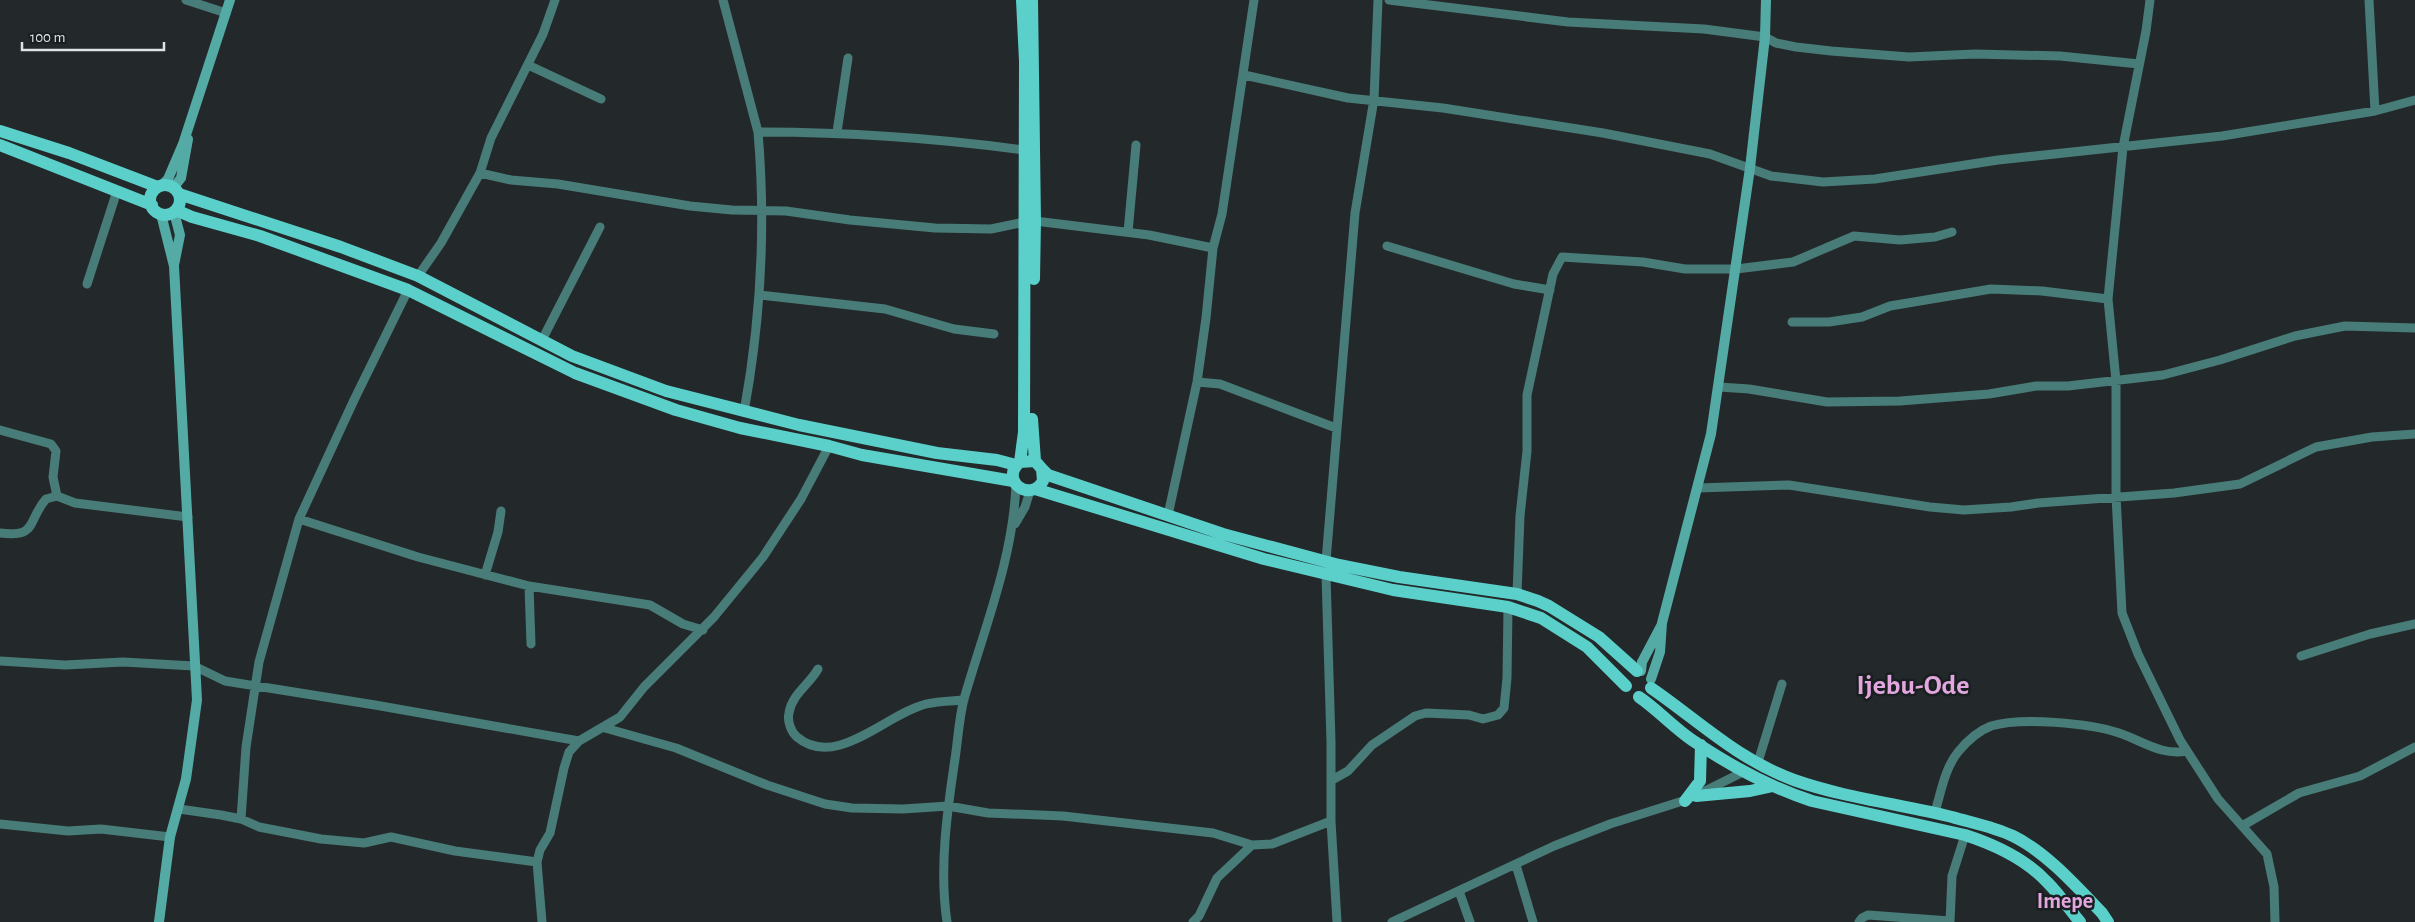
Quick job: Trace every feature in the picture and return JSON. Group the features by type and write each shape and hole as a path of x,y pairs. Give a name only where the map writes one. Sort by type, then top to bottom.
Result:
{"main road":[{"path":"1022,0 1025,61 1024,150 1030,222 1024,432 1018,463 1012,475 1014,483 1020,489 1033,490 1237,552 1326,575 1393,590 1508,607 1541,618 1573,637 1606,664 1626,686 1630,694 1639,697 1701,745 1743,772 1812,801 1965,835 1984,841 2015,856 2050,884 2080,922"},
{"path":"1032,0 1031,388 1042,480 1033,490"},
{"path":"0,131 341,247 418,276 572,356 630,379 744,412 937,453 1039,465 1048,475 1224,534 1326,561 1399,577 1517,594 1549,606 1605,641 1720,741 1791,779 1815,787 1935,812 1985,825 2022,841 2065,876 2102,913 2108,922"},
{"path":"0,145 118,191 156,210 175,211 260,236 408,290 533,353 607,386 676,410 740,428 829,446 862,455 1014,483"},
{"path":"156,210 151,197 168,188"},
{"path":"168,188 180,202 175,211"},
{"path":"1626,686 1627,678 1645,677"},
{"path":"1639,697 1647,694 1645,677"},
{"path":"1691,798 1700,780 1701,745"},
{"path":"1691,798 1750,792 1773,786"}],"street":[{"path":"186,0 226,13"},
{"path":"168,188 180,178 188,147 189,126 230,0"},
{"path":"418,276 441,243 480,173 491,138 543,34 555,0"},
{"path":"723,0 758,132 761,210 760,295 744,412"},
{"path":"1168,515 1197,382 1206,318 1212,248 1222,214 1254,0"},
{"path":"1326,561 1355,213 1374,99 1378,0"},
{"path":"1389,0 1568,22 1704,29 1765,38 1796,48 1900,56 2060,56 2139,64"},
{"path":"1645,677 1660,652 1662,622 1711,434 1750,168 1765,38 1766,0"},
{"path":"2150,0 2122,147 2108,299 2116,381 2116,496 2122,613 2138,654 2180,740 2218,799 2267,854 2274,887 2274,922"},
{"path":"2369,0 2375,111"},
{"path":"837,132 848,58"},
{"path":"528,65 601,99"},
{"path":"1244,75 1348,98 1374,99 1526,119 1603,133 1710,154 1771,176 1823,182 1875,179 1998,160 2222,136 2375,111 2415,100"},
{"path":"758,132 837,132 966,142 1024,150"},
{"path":"1128,232 1136,144"},
{"path":"480,173 511,180 558,184 690,206 786,211 850,220 969,230 991,229 1030,222 1128,232 1212,248"},
{"path":"87,284 118,191"},
{"path":"156,210 174,266"},
{"path":"159,922 170,837 179,809 198,700 194,666 195,629 174,266 180,235 175,211"},
{"path":"542,340 600,227"},
{"path":"1517,594 1520,516 1527,451 1527,395 1553,274 1562,257 1643,262 1685,269 1736,269 1793,262 1854,236 1900,240 1935,237 1952,232"},
{"path":"1387,246 1514,284 1550,290"},
{"path":"1792,322 1829,322 1862,317 1890,306 1992,289 2042,291 2108,299"},
{"path":"241,819 246,747 259,662 299,519 408,290"},
{"path":"760,295 885,308 954,328 994,334"},
{"path":"1718,387 1749,389 1827,402 1900,401 1988,394 2036,386 2068,386 2162,375 2220,360 2295,336 2346,326 2415,328"},
{"path":"1197,382 1220,384 1252,394 1336,428"},
{"path":"0,430 51,444 56,451 53,477 57,496"},
{"path":"1698,488 1789,485 1930,508 1964,510 2011,507 2116,496 2182,492 2240,484 2316,447 2372,437 2415,434"},
{"path":"542,922 537,862 540,850 550,833 569,752 579,742 605,728 620,717 644,687 703,630 763,558 801,499 829,446"},
{"path":"947,922 944,905 948,806 964,700 977,661 1013,526 1014,483"},
{"path":"1013,526 1033,490"},
{"path":"0,533 22,534 34,522 40,506 46,499 57,496 75,503 188,518"},
{"path":"485,575 498,532 501,511"},
{"path":"299,519 418,557 529,586 650,605 683,624 703,630"},
{"path":"1326,575 1332,780 1331,821 1336,922"},
{"path":"529,586 531,644"},
{"path":"1332,780 1348,771 1372,745 1415,716 1426,713 1469,715 1483,718 1498,716 1504,708 1508,678 1508,607"},
{"path":"2301,656 2370,634 2415,624"},
{"path":"0,661 65,665 123,662 194,666 225,682 579,742"},
{"path":"818,669 810,683 798,692 788,714 792,732 805,743 818,748 837,747 890,718 926,704 964,700"},
{"path":"1758,762 1782,684"},
{"path":"1935,812 1950,765 1958,753 1980,731 1992,726 2040,722 2073,723 2120,733 2164,752 2187,751"},
{"path":"605,728 676,748 767,785 825,804 852,808 903,809 948,806 988,813 1063,816 1213,833 1252,845 1272,844 1331,821"},
{"path":"2242,826 2299,793 2360,776 2415,747"},
{"path":"1392,922 1554,846 1589,832 1691,798 1743,772"},
{"path":"179,809 241,819 259,827 321,839 364,843 391,837 455,852 537,862"},
{"path":"0,824 68,831 101,829 170,837"},
{"path":"1860,922 1862,918 1868,915 1950,921 1952,876 1965,835"},
{"path":"1193,922 1199,916 1217,878 1252,845"},
{"path":"1516,865 1533,922"},
{"path":"1459,891 1470,922"}],"district":[{"name":"Ijebu-Ode","path":"1913,684"},
{"name":"Imepe","path":"2065,900"}]}
